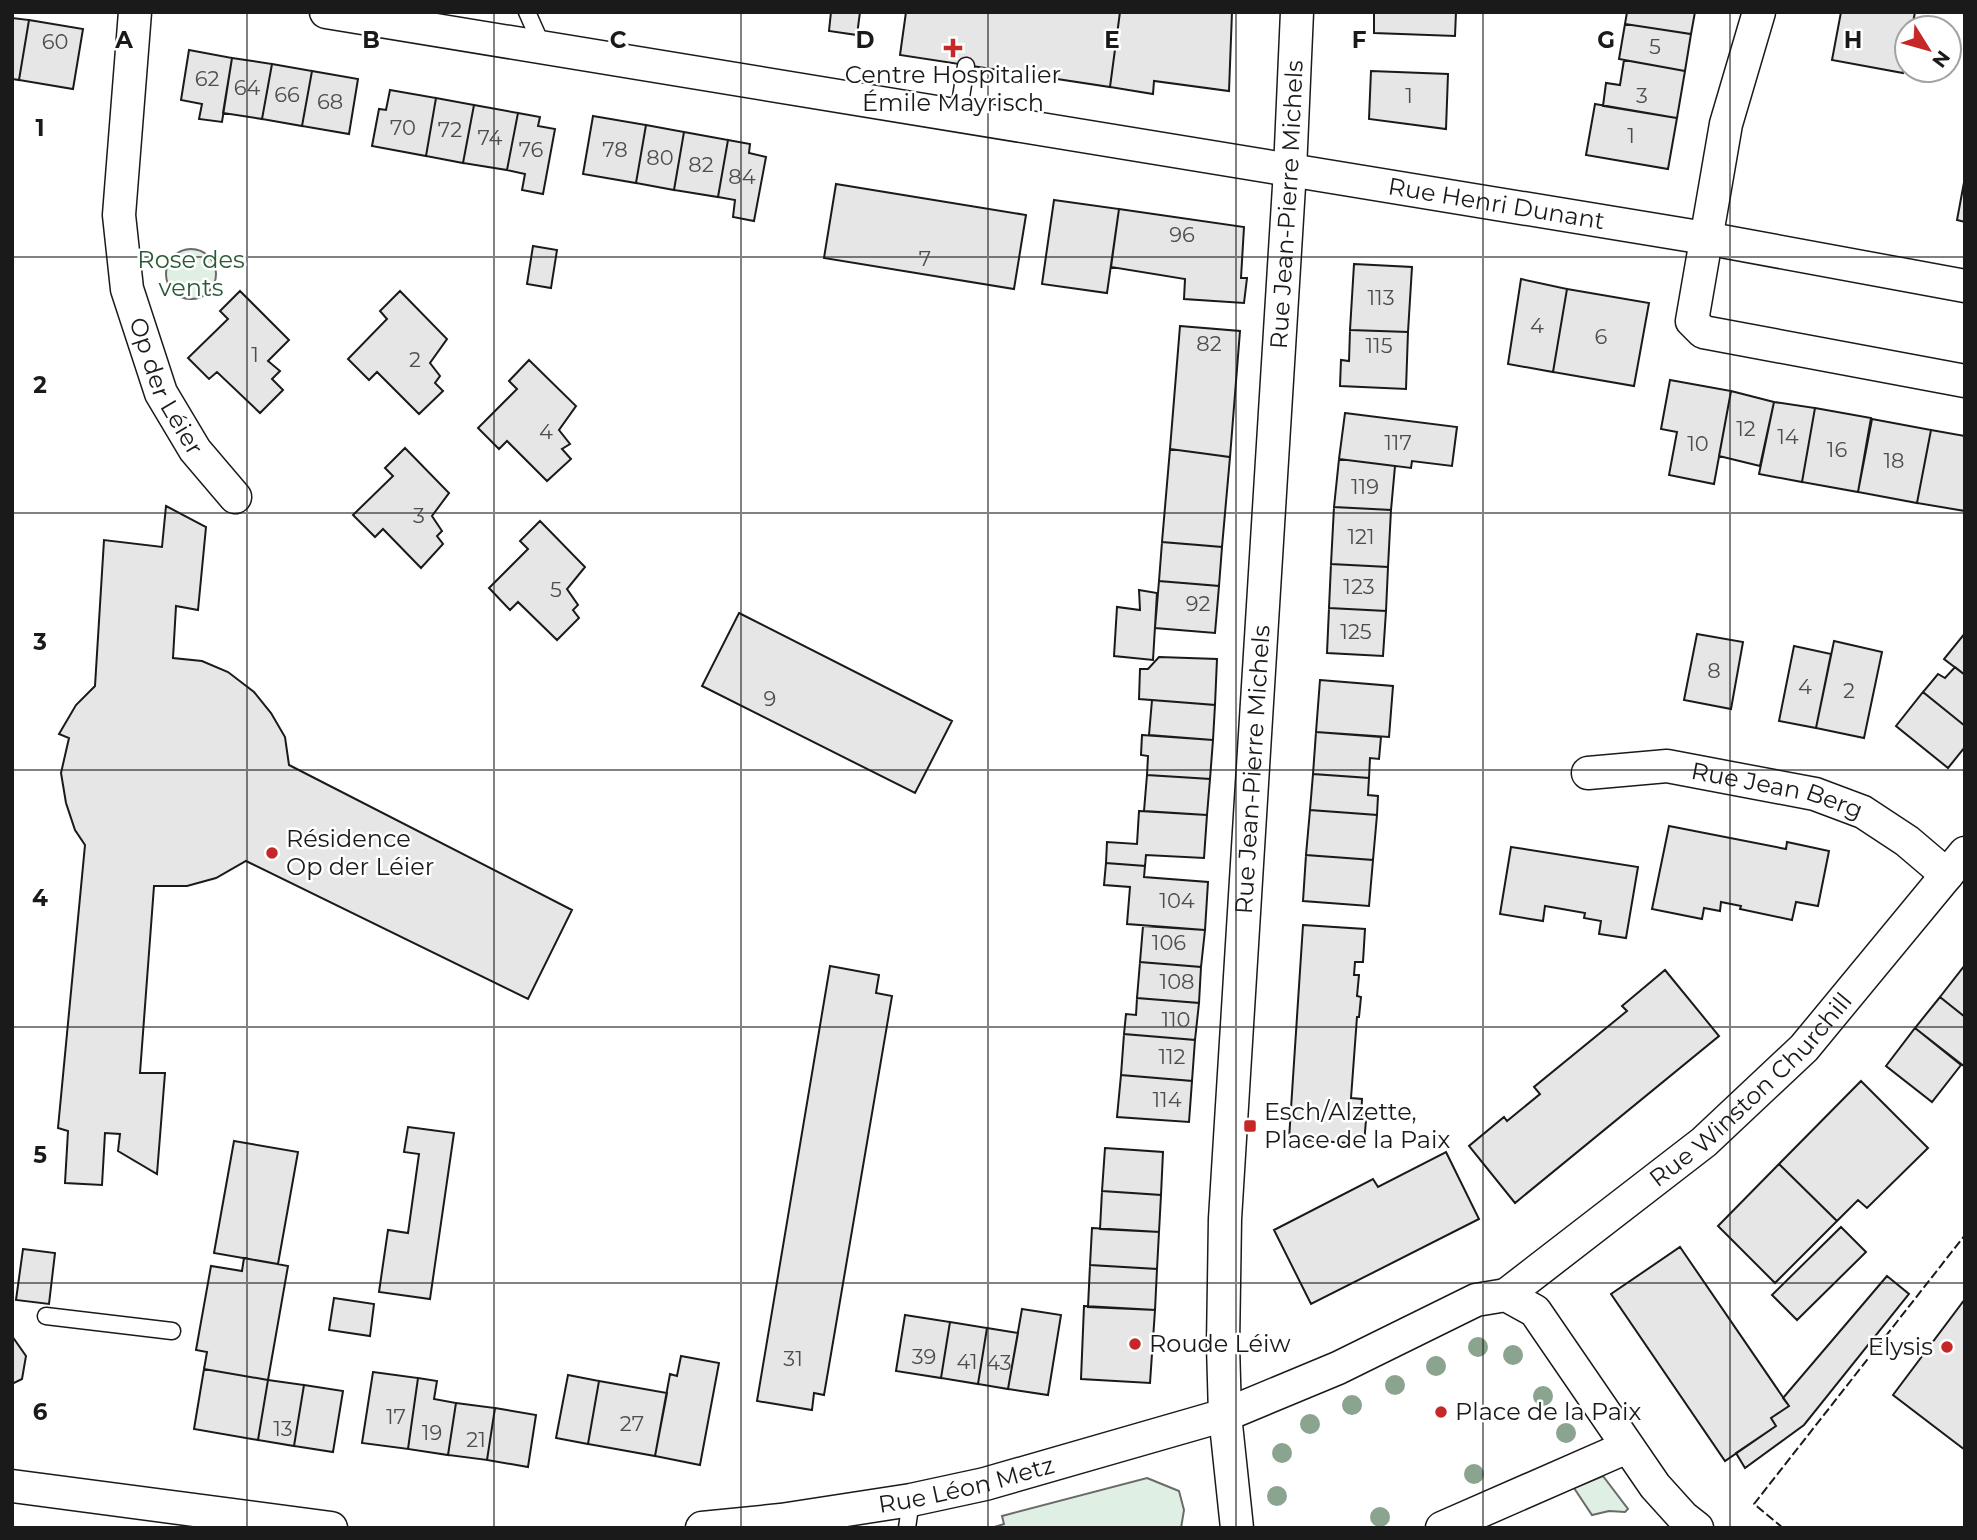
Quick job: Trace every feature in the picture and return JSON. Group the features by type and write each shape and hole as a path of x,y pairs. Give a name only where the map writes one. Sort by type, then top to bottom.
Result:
{"street":[{"name":"Op der Léier","path":"135,12 120,215 127,289 161,393 195,450 235,498"},
{"name":"Rue Henri Dunant","path":"326,12 1705,238 1965,286"},
{"name":"Rue Jean-Pierre Michels","path":"1237,1528 1225,1415 1225,1219 1290,170 1297,12"},
{"path":"1759,12 1726,124 1692,321 1703,332 1965,381"},
{"name":"Rue Jean Berg","path":"1588,773 1667,766 1815,794 1863,812 1907,841 1956,864"},
{"name":"Rue Winston Churchill","path":"1506,1295 1704,1142 1804,1048 1956,864"},
{"path":"1225,1415 1338,1368 1476,1300 1506,1295 1535,1311 1655,1486 1683,1517 1697,1528"},
{"name":"Rue Léon Metz","path":"702,1528 781,1520 909,1514 985,1484 1225,1415"},
{"path":"1442,1528 1626,1447"},
{"path":"12,1486 331,1528"}],"lane":[{"path":"527,12 543,48"},
{"path":"958,116 966,66"},
{"path":"46,1316 172,1331"}],"green space":[{"name":"Rose des vents","path":"191,249 209,256 216,274 209,292 191,299 173,292 166,274 173,256"},
{"path":"1603,1476 1628,1509 1625,1512 1609,1511 1592,1515 1574,1488"},
{"path":"1147,1478 1179,1491 1184,1510 1181,1528 991,1528 1004,1524 1002,1516"}],"building":[{"path":"831,12 860,12 857,35 829,31"},
{"path":"906,12 1120,12 1110,87 900,55"},
{"path":"1120,12 1232,12 1229,91 1154,81 1153,94 1110,87"},
{"path":"1374,12 1456,12 1455,36 1374,33"},
{"path":"1627,12 1695,12 1691,34 1625,24"},
{"path":"1841,12 1915,12 1893,14 1893,71 1832,60"},
{"path":"12,18 29,20 19,80 12,79"},
{"path":"29,20 83,29 73,89 19,80"},
{"path":"1625,24 1691,34 1685,71 1619,59"},
{"path":"189,50 232,58 222,122 199,119 202,104 181,100"},
{"path":"232,58 272,64 262,119 223,113"},
{"path":"1624,60 1685,71 1677,118 1603,106 1606,83 1620,85"},
{"path":"272,64 312,71 302,126 262,119"},
{"path":"312,71 358,79 349,134 302,126"},
{"path":"1371,71 1448,74 1446,129 1369,119"},
{"path":"390,90 436,98 426,156 372,146 379,109 386,110"},
{"path":"436,98 474,105 463,163 426,156"},
{"path":"1595,104 1677,118 1668,169 1586,155"},
{"path":"474,105 518,113 507,170 463,163"},
{"path":"518,113 540,117 538,126 555,129 543,194 522,190 525,174 507,170"},
{"path":"593,116 646,125 636,183 583,174"},
{"path":"646,125 684,132 674,190 636,183"},
{"path":"684,132 728,140 718,197 674,190"},
{"path":"728,140 750,144 749,153 766,157 754,221 733,217 735,200 718,197"},
{"path":"1965,177 1965,222 1957,220"},
{"path":"836,184 1026,215 1014,289 824,258"},
{"path":"1054,200 1119,209 1107,293 1042,284"},
{"path":"1119,209 1244,227 1241,278 1247,278 1244,303 1184,299 1185,279 1111,267"},
{"path":"533,246 557,250 551,288 527,284"},
{"path":"1354,264 1412,267 1408,332 1350,330"},
{"path":"1521,279 1567,289 1553,372 1508,364"},
{"path":"1567,289 1649,303 1634,386 1553,372"},
{"path":"240,291 289,340 268,361 280,371 272,379 283,390 260,413 217,372 209,379 188,358 228,319 220,311"},
{"path":"400,291 447,339 430,363 440,376 435,383 443,391 419,414 377,372 369,380 348,359 387,319 380,311"},
{"path":"1180,326 1240,331 1230,457 1170,449"},
{"path":"1350,330 1408,332 1406,389 1340,386 1341,360 1349,361"},
{"path":"529,360 576,406 559,430 570,444 562,449 571,459 547,481 507,441 499,449 478,428 517,389 509,381"},
{"path":"1670,380 1731,391 1714,484 1669,475 1677,432 1661,429"},
{"path":"1731,391 1774,402 1760,466 1719,456"},
{"path":"1774,402 1815,408 1802,482 1759,474"},
{"path":"1815,408 1871,418 1858,492 1802,482"},
{"path":"1345,413 1457,427 1452,466 1412,461 1411,468 1339,459"},
{"path":"1872,419 1931,430 1917,503 1858,492"},
{"path":"1931,430 1965,436 1965,511 1917,503"},
{"path":"405,448 449,493 432,516 442,531 437,536 443,544 421,568 383,529 375,537 353,515 393,476 385,468"},
{"path":"1170,449 1230,457 1222,547 1162,542"},
{"path":"1339,459 1395,466 1391,510 1334,507"},
{"name":"Résidence Op der Léier","path":"166,506 206,527 198,610 176,606 173,658 202,661 228,672 254,692 285,737 289,765 572,910 528,999 246,861 216,878 187,886 154,886 140,1073 165,1073 157,1174 118,1151 120,1134 105,1133 102,1185 65,1183 68,1131 58,1128 85,845 75,830 66,803 61,773 69,738 59,734 76,705 95,686 104,540 162,547"},
{"path":"1334,507 1391,510 1388,567 1331,564"},
{"path":"540,521 585,567 567,589 578,605 573,610 579,618 557,640 518,602 510,610 489,588 528,549 520,541"},
{"path":"1162,542 1222,547 1219,586 1159,581"},
{"path":"1331,564 1388,567 1386,611 1329,608"},
{"path":"1159,581 1219,586 1215,633 1155,628"},
{"path":"1139,590 1157,593 1153,660 1114,656 1117,607 1140,610"},
{"path":"1329,608 1386,611 1383,656 1327,653"},
{"path":"739,613 952,721 915,793 702,686"},
{"path":"1965,633 1965,675 1944,659"},
{"path":"1697,634 1743,642 1731,709 1684,700"},
{"path":"1834,641 1882,652 1864,738 1816,728"},
{"path":"1794,646 1831,654 1816,728 1779,721"},
{"path":"1159,657 1217,659 1215,705 1139,699 1140,669 1148,669"},
{"path":"1955,667 1965,675 1965,726 1923,692 1938,674 1945,678"},
{"path":"1320,680 1393,686 1389,737 1316,732"},
{"path":"1923,692 1965,726 1965,747 1948,768 1896,726"},
{"path":"1152,700 1215,705 1213,740 1149,735"},
{"path":"1316,732 1381,737 1379,759 1370,758 1369,778 1313,774"},
{"path":"1142,735 1213,740 1210,779 1147,775 1148,756 1141,755"},
{"path":"1313,774 1369,778 1368,795 1378,796 1377,815 1310,810"},
{"path":"1147,775 1210,779 1207,815 1144,811"},
{"path":"1310,810 1377,815 1373,860 1306,855"},
{"path":"1139,811 1207,815 1204,858 1146,855 1145,866 1106,863 1107,842 1137,844"},
{"path":"1669,826 1786,849 1787,842 1829,851 1818,906 1796,902 1792,920 1740,909 1741,906 1721,902 1720,911 1704,908 1702,919 1652,909"},
{"path":"1511,847 1638,867 1626,938 1599,934 1601,921 1584,918 1585,913 1545,906 1543,921 1500,914"},
{"path":"1306,855 1373,860 1369,906 1303,901"},
{"path":"1106,863 1145,866 1144,877 1208,882 1205,930 1127,924 1130,887 1104,885"},
{"path":"1303,925 1365,929 1363,962 1355,962 1354,975 1359,975 1357,996 1361,997 1351,1098 1362,1099 1361,1120 1366,1120 1364,1144 1289,1139"},
{"path":"1143,926 1205,930 1201,967 1140,962"},
{"path":"1140,962 1201,967 1199,1003 1137,998"},
{"path":"1965,965 1965,1017 1940,997"},
{"path":"830,966 879,975 876,993 892,996 824,1395 814,1393 812,1410 757,1401"},
{"path":"1665,970 1719,1036 1515,1203 1469,1146 1504,1117 1507,1121 1540,1094 1534,1087 1627,1011 1622,1006"},
{"path":"1940,997 1965,1017 1965,1067 1915,1028"},
{"path":"1137,998 1199,1003 1195,1040 1124,1034 1126,1014 1136,1015"},
{"path":"1915,1028 1961,1065 1932,1102 1886,1066"},
{"path":"1124,1034 1195,1040 1192,1081 1121,1075"},
{"path":"1121,1075 1192,1081 1189,1122 1117,1117"},
{"path":"1861,1081 1928,1148 1867,1208 1858,1200 1837,1221 1779,1164"},
{"path":"408,1127 454,1133 430,1299 379,1292 388,1230 408,1233 419,1154 404,1152"},
{"path":"234,1141 298,1152 278,1264 214,1253"},
{"path":"1105,1148 1163,1152 1161,1195 1102,1191"},
{"path":"1446,1152 1479,1219 1311,1304 1274,1230 1373,1179 1378,1187"},
{"path":"1779,1164 1837,1221 1775,1283 1718,1226"},
{"path":"1102,1191 1161,1195 1159,1232 1100,1229"},
{"path":"1841,1227 1866,1252 1797,1320 1772,1295"},
{"path":"1092,1228 1159,1232 1157,1269 1090,1265"},
{"path":"1680,1247 1789,1406 1771,1418 1776,1426 1725,1461 1611,1294"},
{"path":"23,1249 55,1253 49,1304 16,1300"},
{"path":"244,1258 288,1266 268,1380 204,1369 207,1352 196,1350 211,1266 242,1271"},
{"path":"1090,1265 1157,1269 1155,1310 1088,1307"},
{"path":"1887,1276 1909,1294 1804,1425 1745,1468 1736,1453 1776,1426 1771,1418 1789,1406 1783,1398"},
{"path":"334,1298 374,1304 370,1336 329,1330"},
{"name":"Elysis","path":"1965,1299 1965,1450 1893,1395"},
{"path":"1084,1306 1155,1310 1150,1383 1081,1379"},
{"path":"1022,1309 1061,1315 1048,1395 1008,1389"},
{"path":"905,1315 950,1322 941,1378 896,1371"},
{"path":"950,1322 987,1328 978,1384 941,1378"},
{"path":"987,1328 1018,1333 1008,1389 978,1384"},
{"path":"12,1336 26,1356 22,1379 12,1384"},
{"path":"681,1356 719,1363 700,1465 655,1456 670,1374 677,1376"},
{"path":"204,1369 268,1380 258,1440 194,1429"},
{"path":"373,1372 418,1378 408,1449 362,1443"},
{"path":"568,1375 599,1381 588,1444 556,1438"},
{"path":"418,1378 437,1381 434,1399 456,1403 448,1455 408,1449"},
{"path":"268,1380 304,1385 294,1446 258,1440"},
{"path":"599,1381 667,1393 655,1456 588,1444"},
{"path":"304,1385 343,1391 333,1452 294,1446"},
{"path":"456,1403 495,1408 487,1460 448,1455"},
{"path":"495,1408 536,1415 528,1467 487,1460"}],"fence":[{"path":"1783,1528 1754,1504 1965,1235"}],"place":[{"name":"Centre Hospitalier Émile Mayrisch","path":"953,48"},
{"name":"Résidence Op der Léier","path":"272,853"},
{"name":"Esch/Alzette, Place de la Paix","path":"1250,1126"},
{"name":"Roude Léiw","path":"1135,1344"},
{"name":"Elysis","path":"1947,1347"},
{"name":"Place de la Paix","path":"1441,1412"}]}
